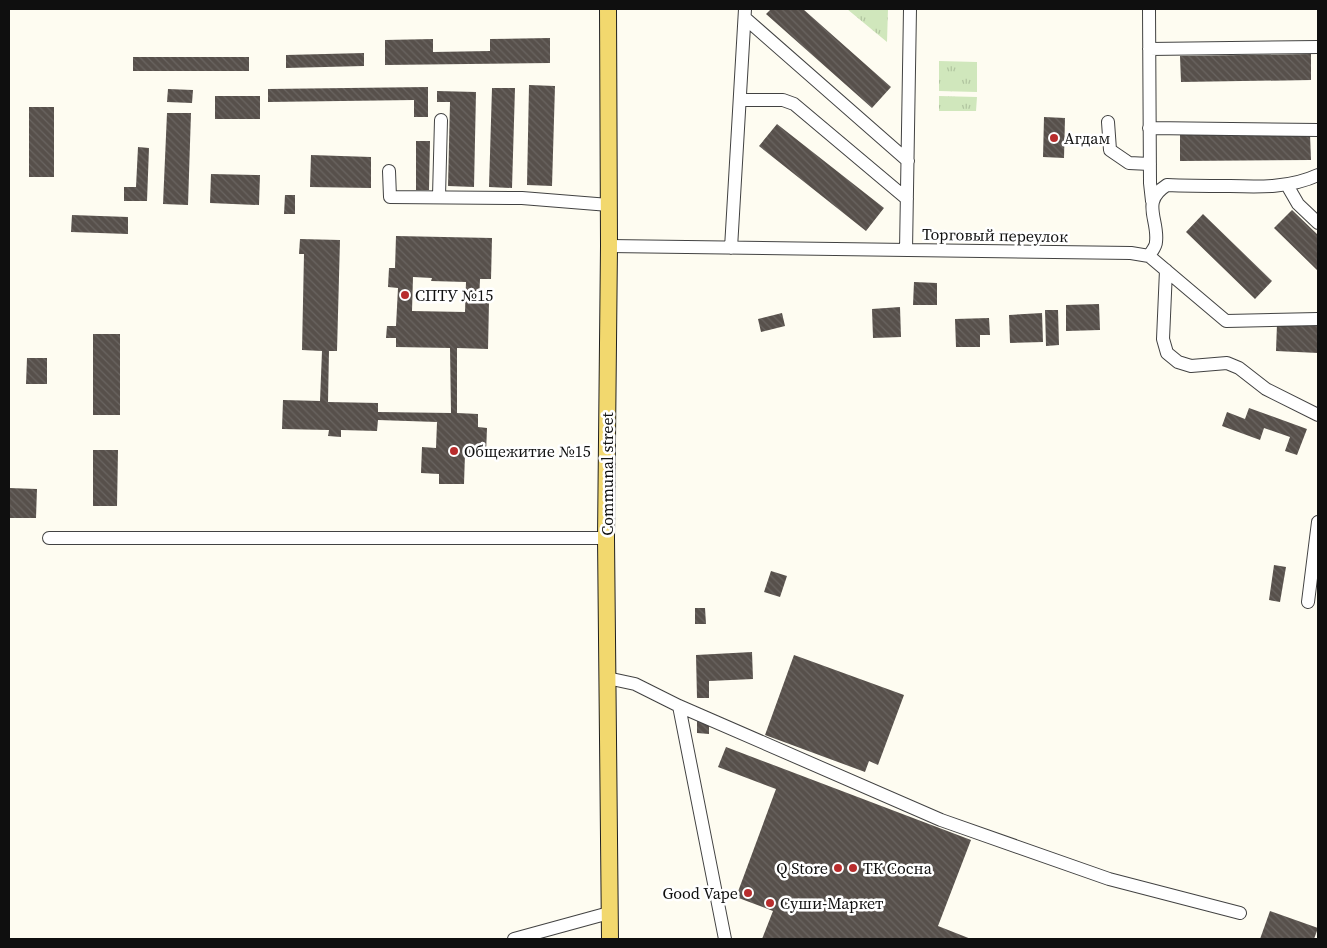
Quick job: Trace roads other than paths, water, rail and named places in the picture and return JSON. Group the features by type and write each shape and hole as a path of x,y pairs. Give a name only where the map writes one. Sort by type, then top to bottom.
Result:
{"main road":[{"name":"Communal street","path":"608,9 609,246 606,538 610,939"}],"street":[{"path":"906,250 910,9"},
{"path":"1149,9 1150,164 1156,243 1149,256 1226,320 1318,319"},
{"path":"745,14 908,161"},
{"path":"731,248 745,14"},
{"path":"1149,49 1318,47"},
{"path":"740,100 783,100 794,104 907,199"},
{"path":"439,196 441,120"},
{"path":"1108,122 1110,150 1129,163 1150,164"},
{"path":"1150,128 1318,130"},
{"path":"389,171 390,197 522,198 609,205"},
{"path":"1152,202 1160,190 1167,185 1266,187 1287,185 1318,175"},
{"path":"1287,185 1298,204 1318,223"},
{"name":"Торговый переулок","path":"609,246 1131,253 1149,256"},
{"path":"1166,270 1163,339 1167,353 1178,362 1191,366 1227,363 1239,368 1266,389 1318,415"},
{"path":"1308,602 1318,522"},
{"path":"49,538 606,538"},
{"path":"607,678 635,684 679,706 941,820 1109,879 1240,913"},
{"path":"679,706 725,939"},
{"path":"518,939 609,913"}],"place":[{"name":"Агдам","path":"1054,138"},
{"name":"СПТУ №15","path":"405,295"},
{"name":"Общежитие №15","path":"454,451"},
{"name":"Q Store","path":"838,868"},
{"name":"ТК Сосна","path":"853,868"},
{"name":"Good Vape","path":"748,893"},
{"name":"Суши-Маркет","path":"770,903"}]}
